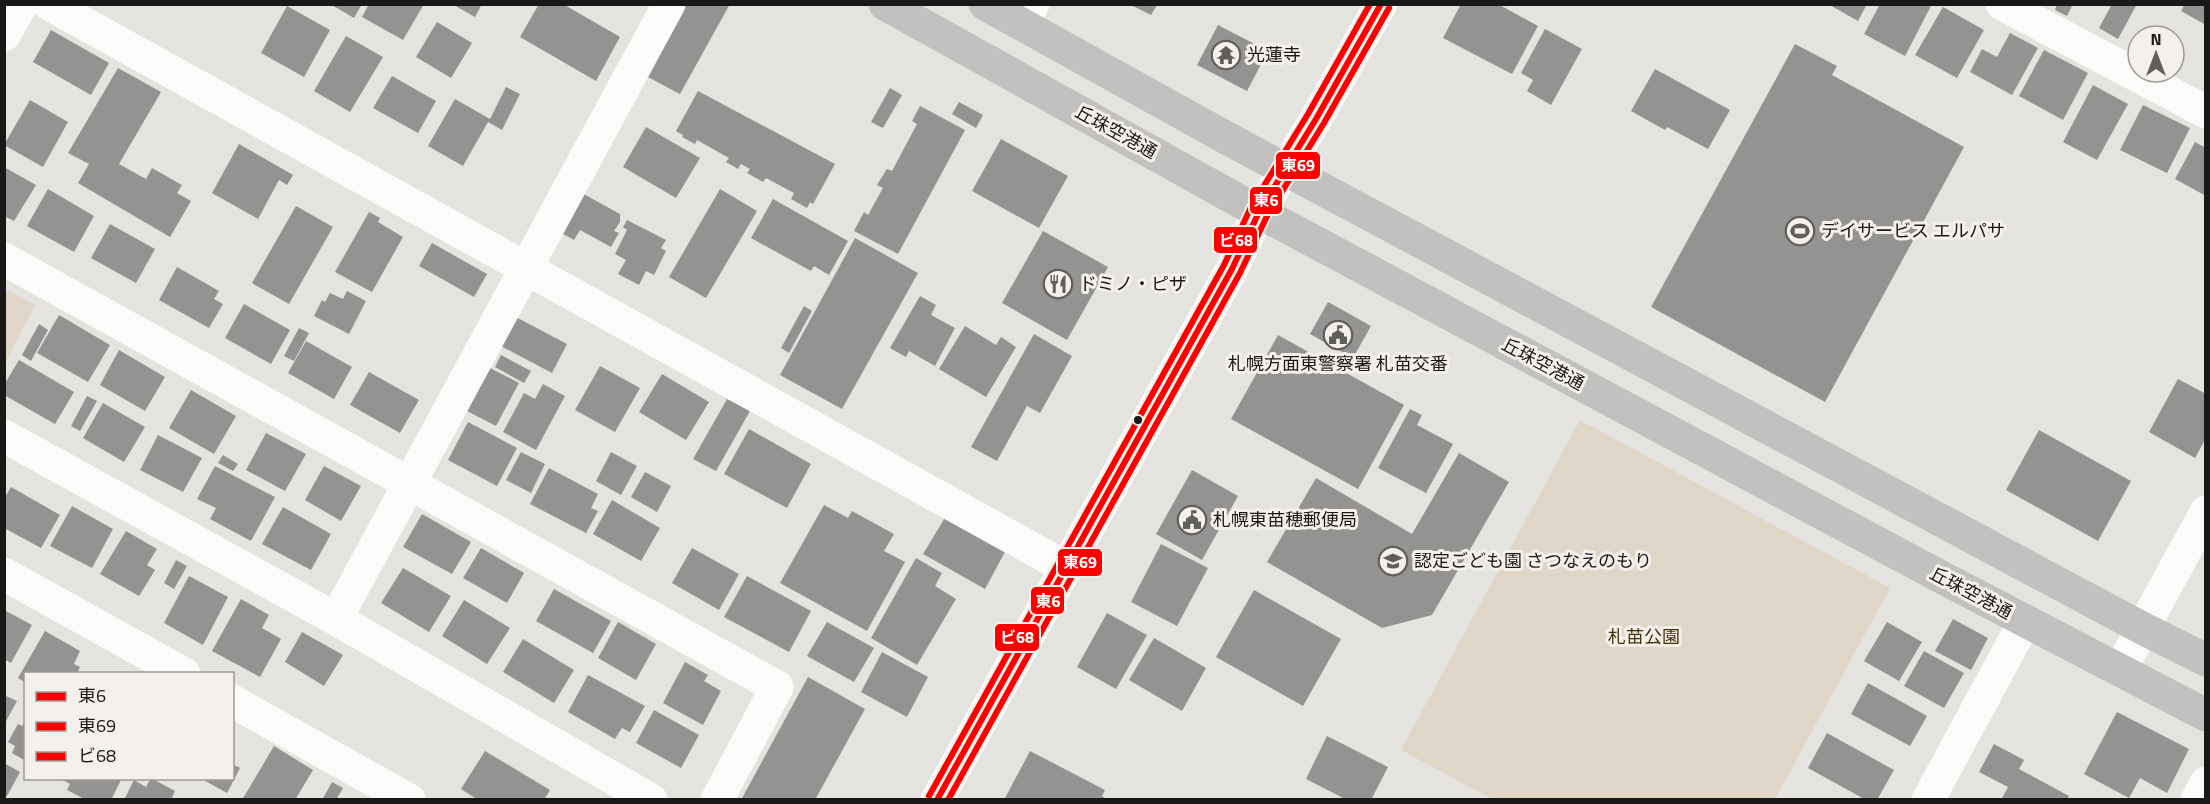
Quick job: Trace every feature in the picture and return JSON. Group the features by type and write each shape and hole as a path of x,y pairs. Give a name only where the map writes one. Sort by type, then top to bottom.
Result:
{"main road":[{"name":"丘珠空港通","path":"885,4 1259,212 2205,715"},
{"path":"985,4 1028,15 1286,169 2205,660"}],"street":[{"path":"4,35 22,4"},
{"path":"49,4 1067,568"},
{"path":"336,619 669,4"},
{"path":"937,800 1232,269 1259,212 1381,4"},
{"path":"2002,4 2205,112"},
{"path":"4,259 777,687 717,800"},
{"path":"4,436 336,619 651,800"},
{"path":"2120,670 2205,512"},
{"path":"4,573 180,672"},
{"path":"1928,800 2025,621"},
{"path":"234,702 409,800"},
{"path":"2197,800 2205,783"}],"green space":[{"path":"5,289 35,305 5,363"},
{"name":"札苗公園","path":"1580,420 1890,588 1775,799 1492,799 1401,750"}],"building":[{"path":"330,4 362,4 354,18"},
{"path":"369,4 424,4 403,40 362,17"},
{"path":"452,4 482,4 475,17"},
{"path":"539,4 563,4 620,37 596,81 520,37"},
{"path":"685,4 730,4 680,94 646,76"},
{"path":"1461,4 1498,4 1538,26 1512,74 1443,38"},
{"path":"1828,4 1867,4 1858,21"},
{"path":"1880,4 1932,4 1905,56 1864,34"},
{"path":"2057,4 2073,4 2067,16 2055,10"},
{"path":"2112,4 2137,4 2118,39 2099,28"},
{"path":"2185,4 2206,4 2206,25 2181,11"},
{"path":"1131,5 1157,5 1151,15"},
{"path":"287,6 330,30 304,77 261,53"},
{"path":"1943,7 1984,30 1957,78 1915,55"},
{"path":"437,22 472,43 451,78 416,57"},
{"path":"1218,25 1268,51 1247,91 1197,65"},
{"path":"1545,29 1582,49 1551,105 1527,91 1533,80 1521,73"},
{"path":"51,30 109,63 91,95 33,62"},
{"path":"2010,33 2038,48 2012,95 1970,72 1982,49 1997,57"},
{"path":"346,36 383,57 350,112 314,91"},
{"path":"1795,44 1837,66 1832,75 1964,147 1825,402 1651,307"},
{"path":"2044,50 2088,73 2063,120 2019,96"},
{"path":"118,68 161,92 119,164 146,179 152,168 182,185 177,193 191,201 170,237 78,183 89,164 68,153"},
{"path":"1655,69 1730,110 1708,149 1667,127 1665,130 1631,111"},
{"path":"392,76 436,101 418,133 373,108"},
{"path":"2093,85 2128,104 2097,160 2063,142"},
{"path":"506,87 520,94 502,130 488,122 463,166 428,146 455,99 490,119"},
{"path":"890,88 902,95 883,128 871,122"},
{"path":"698,91 835,164 813,204 810,202 807,208 791,199 794,193 766,178 763,182 747,173 750,169 741,164 738,169 726,162 729,158 697,140 695,144 682,137 683,135 676,131"},
{"path":"30,100 68,122 43,167 4,145"},
{"path":"959,102 983,115 976,128 952,114"},
{"path":"2143,105 2190,128 2167,173 2120,150"},
{"path":"920,106 965,130 898,254 854,231 864,212 868,215 883,188 877,185 887,169 892,171 917,124 912,121"},
{"path":"646,127 700,158 676,198 623,167"},
{"path":"1001,139 1068,176 1039,228 972,191"},
{"path":"2195,142 2206,148 2206,196 2175,179"},
{"path":"239,144 293,175 287,185 279,180 258,219 212,193"},
{"path":"4,167 36,185 14,221 4,216"},
{"path":"48,189 94,216 74,252 27,226"},
{"path":"720,189 757,211 706,298 669,277"},
{"path":"580,192 620,214 620,222 614,231 619,233 611,247 580,230 574,240 558,231"},
{"path":"773,199 848,241 829,275 814,266 811,271 751,238"},
{"path":"296,206 333,227 289,304 252,283"},
{"path":"369,212 380,218 378,222 403,237 372,292 335,272"},
{"path":"627,220 666,240 661,248 666,251 654,275 646,271 639,285 618,274 626,260 615,254 627,230 623,227"},
{"path":"110,224 155,249 136,283 91,258"},
{"path":"1043,231 1108,267 1067,340 1002,303"},
{"path":"855,238 918,273 842,409 780,375"},
{"path":"432,243 487,274 474,297 419,266"},
{"path":"177,267 219,291 214,299 223,304 209,328 159,300"},
{"path":"347,291 366,301 349,334 314,316 322,300 325,302 330,293 343,299"},
{"path":"920,296 936,305 931,315 955,328 935,366 909,351 906,357 890,348"},
{"path":"1328,302 1371,326 1353,358 1310,334"},
{"path":"244,304 290,330 271,364 225,338"},
{"path":"804,306 812,311 789,353 781,348"},
{"path":"59,315 110,345 88,382 37,353"},
{"path":"512,315 567,344 552,373 497,344"},
{"path":"39,324 48,330 31,361 22,355"},
{"path":"965,326 996,345 1001,337 1016,347 986,397 939,369"},
{"path":"299,328 309,333 294,361 284,356"},
{"path":"1034,334 1072,356 1040,413 1027,406 997,461 971,447"},
{"path":"1278,335 1404,405 1358,489 1231,419"},
{"path":"306,341 352,367 334,399 288,373"},
{"path":"119,350 165,377 145,411 100,385"},
{"path":"501,355 531,371 524,383 495,367"},
{"path":"19,360 74,392 55,424 4,395 4,385"},
{"path":"600,366 640,388 615,432 575,410"},
{"path":"490,368 519,383 496,426 467,411"},
{"path":"369,372 419,400 400,433 350,405"},
{"path":"662,374 709,402 686,440 639,412"},
{"path":"2178,379 2206,394 2206,438 2195,458 2149,432"},
{"path":"543,384 565,396 536,450 503,432 524,393 535,399"},
{"path":"191,390 236,416 214,454 169,428"},
{"path":"87,396 97,401 80,431 71,426"},
{"path":"727,399 750,411 716,471 693,459"},
{"path":"103,403 145,427 124,462 83,438"},
{"path":"1410,409 1422,415 1417,425 1453,444 1426,493 1378,468"},
{"path":"468,422 517,448 497,486 448,460"},
{"path":"749,429 811,464 787,508 724,474"},
{"path":"2039,430 2131,481 2098,541 2006,490"},
{"path":"266,433 306,454 285,491 246,470"},
{"path":"158,435 202,458 183,492 140,470"},
{"path":"521,452 545,464 531,493 506,480"},
{"path":"611,452 637,466 621,495 596,481"},
{"path":"1459,453 1509,482 1432,615 1382,628 1267,562 1316,478 1412,534"},
{"path":"223,455 238,464 233,471 218,463"},
{"path":"215,466 275,497 251,541 210,519 216,508 197,499"},
{"path":"324,466 361,486 341,521 305,500"},
{"path":"549,468 598,494 591,508 598,511 586,533 530,504"},
{"path":"1192,470 1238,496 1202,560 1156,534"},
{"path":"645,472 671,486 657,512 631,497"},
{"path":"11,487 60,515 41,548 4,528 4,499"},
{"path":"612,500 660,528 641,561 593,534"},
{"path":"824,505 848,518 852,511 894,534 884,551 905,562 867,631 780,583"},
{"path":"72,506 113,529 92,568 50,546"},
{"path":"283,507 331,534 311,570 262,544"},
{"path":"422,514 471,542 452,574 403,547"},
{"path":"946,516 1006,550 985,589 923,554"},
{"path":"126,531 157,549 147,565 155,570 139,596 100,574"},
{"path":"1161,544 1208,568 1177,626 1131,602"},
{"path":"481,548 524,573 507,603 463,578"},
{"path":"692,548 739,574 719,610 672,583"},
{"path":"916,558 942,573 935,586 956,599 917,665 871,638"},
{"path":"176,560 187,566 174,589 164,583"},
{"path":"403,568 451,596 429,632 381,603"},
{"path":"189,576 228,597 203,645 164,623"},
{"path":"747,576 811,611 789,652 724,617"},
{"path":"554,589 611,621 593,653 536,621"},
{"path":"1254,590 1341,639 1303,706 1216,657"},
{"path":"241,599 269,615 262,628 281,639 260,677 212,651"},
{"path":"464,600 510,628 487,664 442,636"},
{"path":"4,610 32,625 11,663 4,659"},
{"path":"1107,613 1147,635 1116,689 1077,667"},
{"path":"1953,619 1988,638 1971,670 1935,651"},
{"path":"618,622 656,644 636,680 598,658"},
{"path":"827,622 874,648 854,682 807,656"},
{"path":"1887,622 1922,642 1899,681 1864,661"},
{"path":"45,631 80,651 74,664 80,667 78,672 24,672 24,682 18,678"},
{"path":"302,632 343,655 324,686 285,662"},
{"path":"1154,638 1206,668 1182,711 1129,680"},
{"path":"523,639 574,670 554,703 503,672"},
{"path":"1924,651 1964,673 1944,708 1904,686"},
{"path":"882,652 928,677 907,717 861,692"},
{"path":"685,662 708,675 704,681 721,691 703,725 663,703"},
{"path":"588,675 645,706 630,732 622,728 615,739 568,712"},
{"path":"808,677 865,709 815,800 741,800"},
{"path":"1868,683 1927,716 1910,746 1851,714"},
{"path":"4,695 17,701 4,725"},
{"path":"654,710 699,735 681,768 636,743"},
{"path":"2117,712 2189,749 2167,793 2140,778 2129,798 2084,774"},
{"path":"24,722 24,760 12,753 15,746 8,742 18,724 22,726"},
{"path":"1827,733 1894,770 1877,800 1866,800 1808,768"},
{"path":"1327,736 1388,767 1371,800 1347,800 1306,779"},
{"path":"1994,744 2024,760 2019,769 2069,796 2067,800 2001,800 2008,787 1979,772"},
{"path":"274,746 313,770 295,800 242,800"},
{"path":"485,751 550,790 544,800 478,800 461,789"},
{"path":"1030,751 1105,790 1102,796 1107,800 1004,800"},
{"path":"4,763 20,772 7,796 4,795"},
{"path":"234,765 240,768 234,780"},
{"path":"63,780 121,780 111,800 86,800 67,790 70,784"},
{"path":"134,780 146,787 150,780 155,780 175,791 171,800 124,800"},
{"path":"204,780 234,780 227,793"},
{"path":"332,782 343,788 336,800 322,800"}],"transit line":[{"name":"ビ68","path":"929,796 1224,265 1251,207 1308,114 1370,4"},
{"name":"東6","path":"937,800 1232,269 1259,212 1316,119 1381,4"},
{"name":"東69","path":"948,800 1240,273 1267,216 1324,123 1389,8"}],"place":[{"name":"光蓮寺","path":"1226,55"},
{"name":"デイサービス エルパサ","path":"1800,231"},
{"name":"ドミノ・ピザ","path":"1058,284"},
{"name":"札幌方面東警察署 札苗交番","path":"1338,335"},
{"name":"札幌東苗穂郵便局","path":"1192,520"},
{"name":"認定ごども園 さつなえのもり","path":"1393,561"}]}
